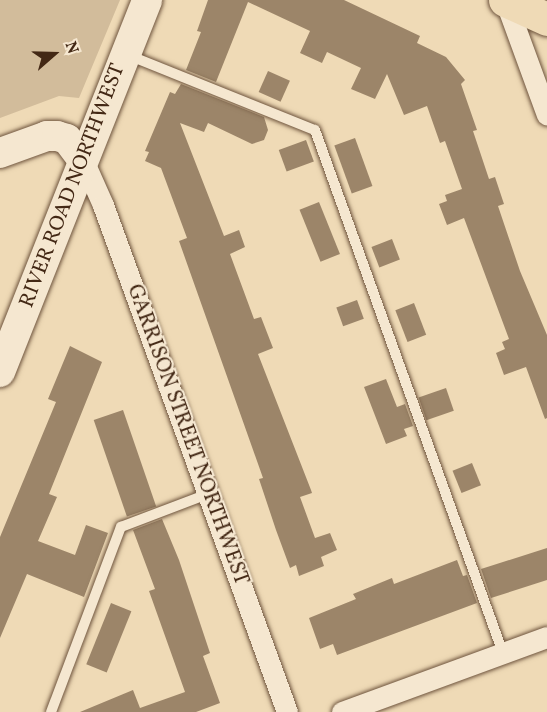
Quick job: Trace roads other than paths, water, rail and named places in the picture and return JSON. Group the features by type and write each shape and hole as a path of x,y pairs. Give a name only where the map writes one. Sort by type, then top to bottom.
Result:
{"main road":[{"name":"RIVER ROAD NORTHWEST","path":"0,372 147,0"},
{"path":"505,0 547,20"},
{"path":"0,153 47,136 57,136 67,139 83,160"}],"street":[{"path":"505,0 547,115"},
{"name":"GARRISON STREET NORTHWEST","path":"83,160 103,205 288,712"},
{"path":"342,712 547,637"}],"lane":[{"path":"125,54 315,130 503,653"},
{"path":"51,712 121,527 208,494"}]}
